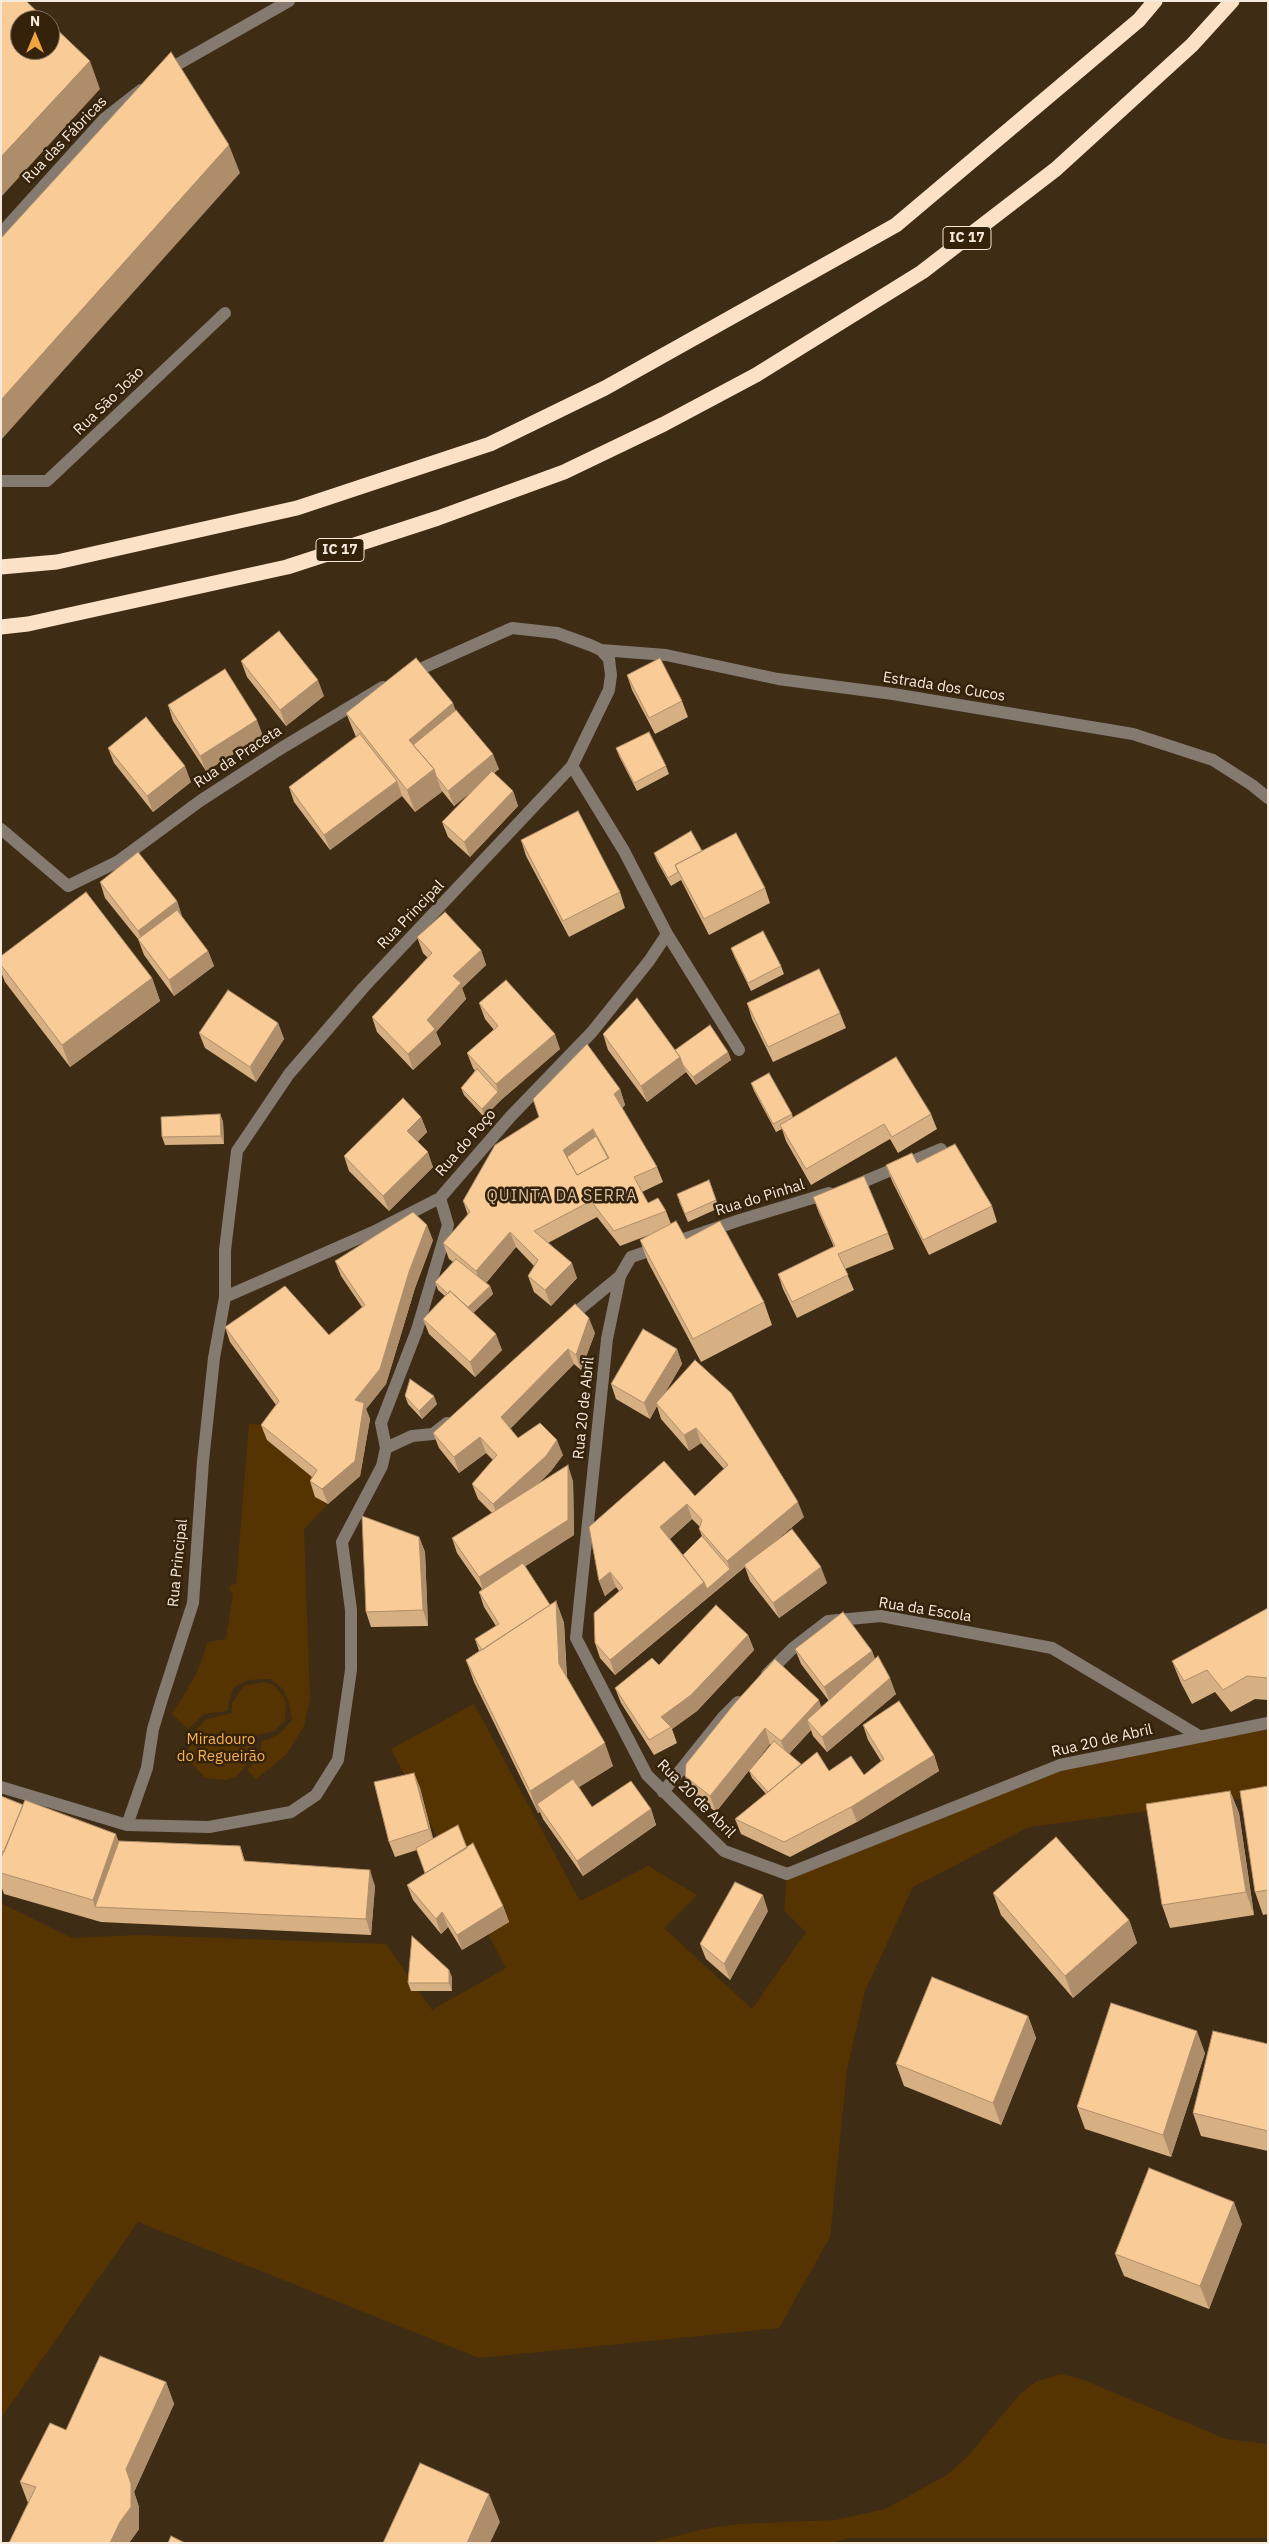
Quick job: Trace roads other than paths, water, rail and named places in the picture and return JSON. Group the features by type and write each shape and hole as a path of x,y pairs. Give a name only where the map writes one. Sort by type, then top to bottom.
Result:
{"highway":[{"path":"1,567 57,562 297,508 490,444 596,392 896,225 1139,20 1155,1"},
{"name":"IC 17","path":"1,627 28,624 287,567 438,518 555,475 664,424 756,375 922,272 1056,170 1192,44 1232,1"}],"street":[{"name":"Rua das Fábricas","path":"1,233 104,119 170,66 288,1"},
{"name":"Rua São João","path":"1,481 47,481 225,313"},
{"name":"Rua da Praceta","path":"1,829 68,886 116,862 200,801 280,749 397,679 512,628 557,633 601,650"},
{"name":"Rua Principal","path":"127,1825 147,1768 153,1729 193,1603 203,1461 214,1358 225,1297 225,1250 237,1151 289,1074 364,987 572,766 609,690 609,659 601,650"},
{"name":"Estrada dos Cucos","path":"601,650 666,655 778,679 893,694 1133,734 1214,760 1268,798"},
{"path":"572,766 624,851 667,934 739,1050"},
{"name":"Rua do Poço","path":"386,1448 381,1423 417,1330 448,1225 440,1198 511,1116 592,1032 649,961 667,934"},
{"name":"Rua do Pinhal","path":"556,1328 620,1276 631,1257 740,1220 857,1184 941,1149"},
{"path":"225,1297 373,1232 440,1198"},
{"name":"Rua 20 de Abril","path":"620,1276 607,1339 576,1638 647,1775 724,1851 787,1874 1060,1765 1268,1722"},
{"path":"1,1787 127,1825 209,1827 291,1812 316,1795 338,1760 351,1670 351,1610 342,1542 382,1466 386,1448 412,1436 433,1434 455,1417"},
{"name":"Rua da Escola","path":"663,1792 723,1718 794,1648 828,1622 881,1616 1052,1648 1199,1736"}],"district":[{"name":"QUINTA DA SERRA","path":"562,1196"}],"park label":[{"name":"Miradouro do Regueirão","path":"221,1748"}]}
